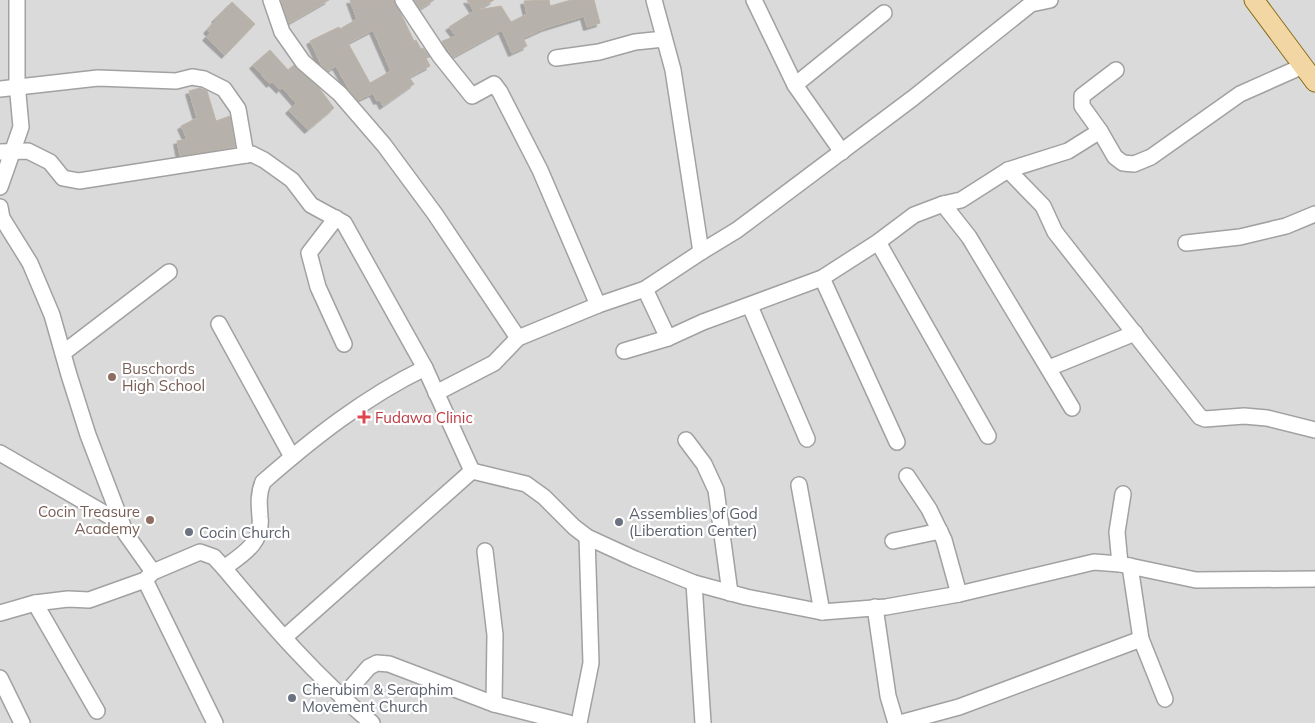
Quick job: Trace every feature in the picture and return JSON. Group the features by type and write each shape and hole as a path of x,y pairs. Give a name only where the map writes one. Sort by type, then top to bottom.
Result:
{"main road":[{"path":"1254,0 1311,75"}],"street":[{"path":"0,186 6,152 21,126 18,88 17,0"},
{"path":"271,0 282,32 303,62 340,94 384,145 435,214 518,338"},
{"path":"404,0 440,56 472,96 494,84 500,92 540,170 598,305"},
{"path":"654,0 673,70 701,252"},
{"path":"754,0 795,85 842,152"},
{"path":"436,393 494,363 518,338 598,305 644,290 737,230 842,152 1031,4 1050,0"},
{"path":"795,85 884,12"},
{"path":"556,58 599,52 635,42 664,39"},
{"path":"1116,70 1082,96 1082,106 1100,131 1115,157 1123,163 1134,164 1150,157 1240,94 1311,75"},
{"path":"0,89 98,78 176,80 192,77 204,79 224,89 238,110 246,155"},
{"path":"624,351 668,338 703,322 822,278 878,242 914,215 943,204 961,200 1008,170 1068,151 1100,131"},
{"path":"6,152 28,151 50,162 62,178 79,181 252,154 264,160 292,180 311,205 344,223 425,368 472,471"},
{"path":"1008,170 1043,206 1056,232 1200,417 1205,419 1244,416 1267,418 1315,430"},
{"path":"943,204 969,237 1072,408"},
{"path":"0,207 2,218 30,263 52,315 88,435 126,534"},
{"path":"1186,243 1240,237 1286,226 1315,214"},
{"path":"336,218 309,253 318,287 344,344"},
{"path":"878,242 988,436"},
{"path":"63,353 169,272"},
{"path":"822,278 897,442"},
{"path":"644,290 668,338"},
{"path":"750,306 806,439"},
{"path":"219,324 292,457"},
{"path":"1049,368 1134,333"},
{"path":"224,568 243,554 256,541 260,532 261,521 258,492 263,482 331,426 391,386 425,368"},
{"path":"686,440 704,464 716,490 730,593"},
{"path":"0,452 116,520 126,534 149,576 216,723"},
{"path":"472,471 526,484 544,497 574,527 588,537 634,559 694,583 730,593 822,612 886,607 959,594 1094,562 1125,565 1196,580 1315,579"},
{"path":"284,637 472,471"},
{"path":"907,476 929,509 944,540 959,594"},
{"path":"799,485 822,612"},
{"path":"1123,494 1117,532 1141,639 1165,699"},
{"path":"893,541 940,532"},
{"path":"579,723 591,663 588,537"},
{"path":"485,551 495,635 494,704"},
{"path":"0,613 35,602 68,599 89,600 149,576 200,552 214,557 284,637 342,698 372,723"},
{"path":"694,583 703,723"},
{"path":"35,602 97,711"},
{"path":"875,607 888,696 898,723 960,706 1141,639"},
{"path":"342,698 369,667 377,663 389,664 494,704 510,715 569,723"},
{"path":"0,678 22,723"}],"shaded area":[{"path":"0,0 1315,0 1315,723 0,723"}],"building":[{"path":"281,0 329,0 289,23"},
{"path":"350,0 394,0 414,41 416,40 421,49 423,48 430,57 426,58 430,66 409,77 414,84 383,106 380,100 377,101 373,93 358,100 351,93 336,66 327,71 322,66 310,41 339,27 340,29 357,19","holes":["373,30 391,71 370,83 348,43"]},
{"path":"414,0 434,0 420,9"},
{"path":"467,0 494,0 477,10 501,6 511,22 527,14 524,1 549,0 550,6 571,0 594,0 600,23 587,27 584,16 545,28 523,38 527,46 512,53 502,30 453,57 442,41 456,36 449,27 474,11"},
{"path":"232,2 255,24 225,55 206,37 210,33 207,30 215,19"},
{"path":"270,50 288,70 294,65 319,88 334,108 308,130 289,110 296,103 282,87 280,90 272,82 270,84 253,65"},
{"path":"200,88 207,91 216,121 230,116 235,147 180,156 177,141 187,139 181,126 197,118 189,91"}],"place":[{"name":"Buschords High School","path":"112,377"},
{"name":"Fudawa Clinic","path":"364,417"},
{"name":"Cocin Treasure Academy","path":"150,520"},
{"name":"Assemblies of God (Liberation Center)","path":"619,522"},
{"name":"Cocin Church","path":"189,532"},
{"name":"Cherubim & Seraphim Movement Church","path":"292,698"}]}
